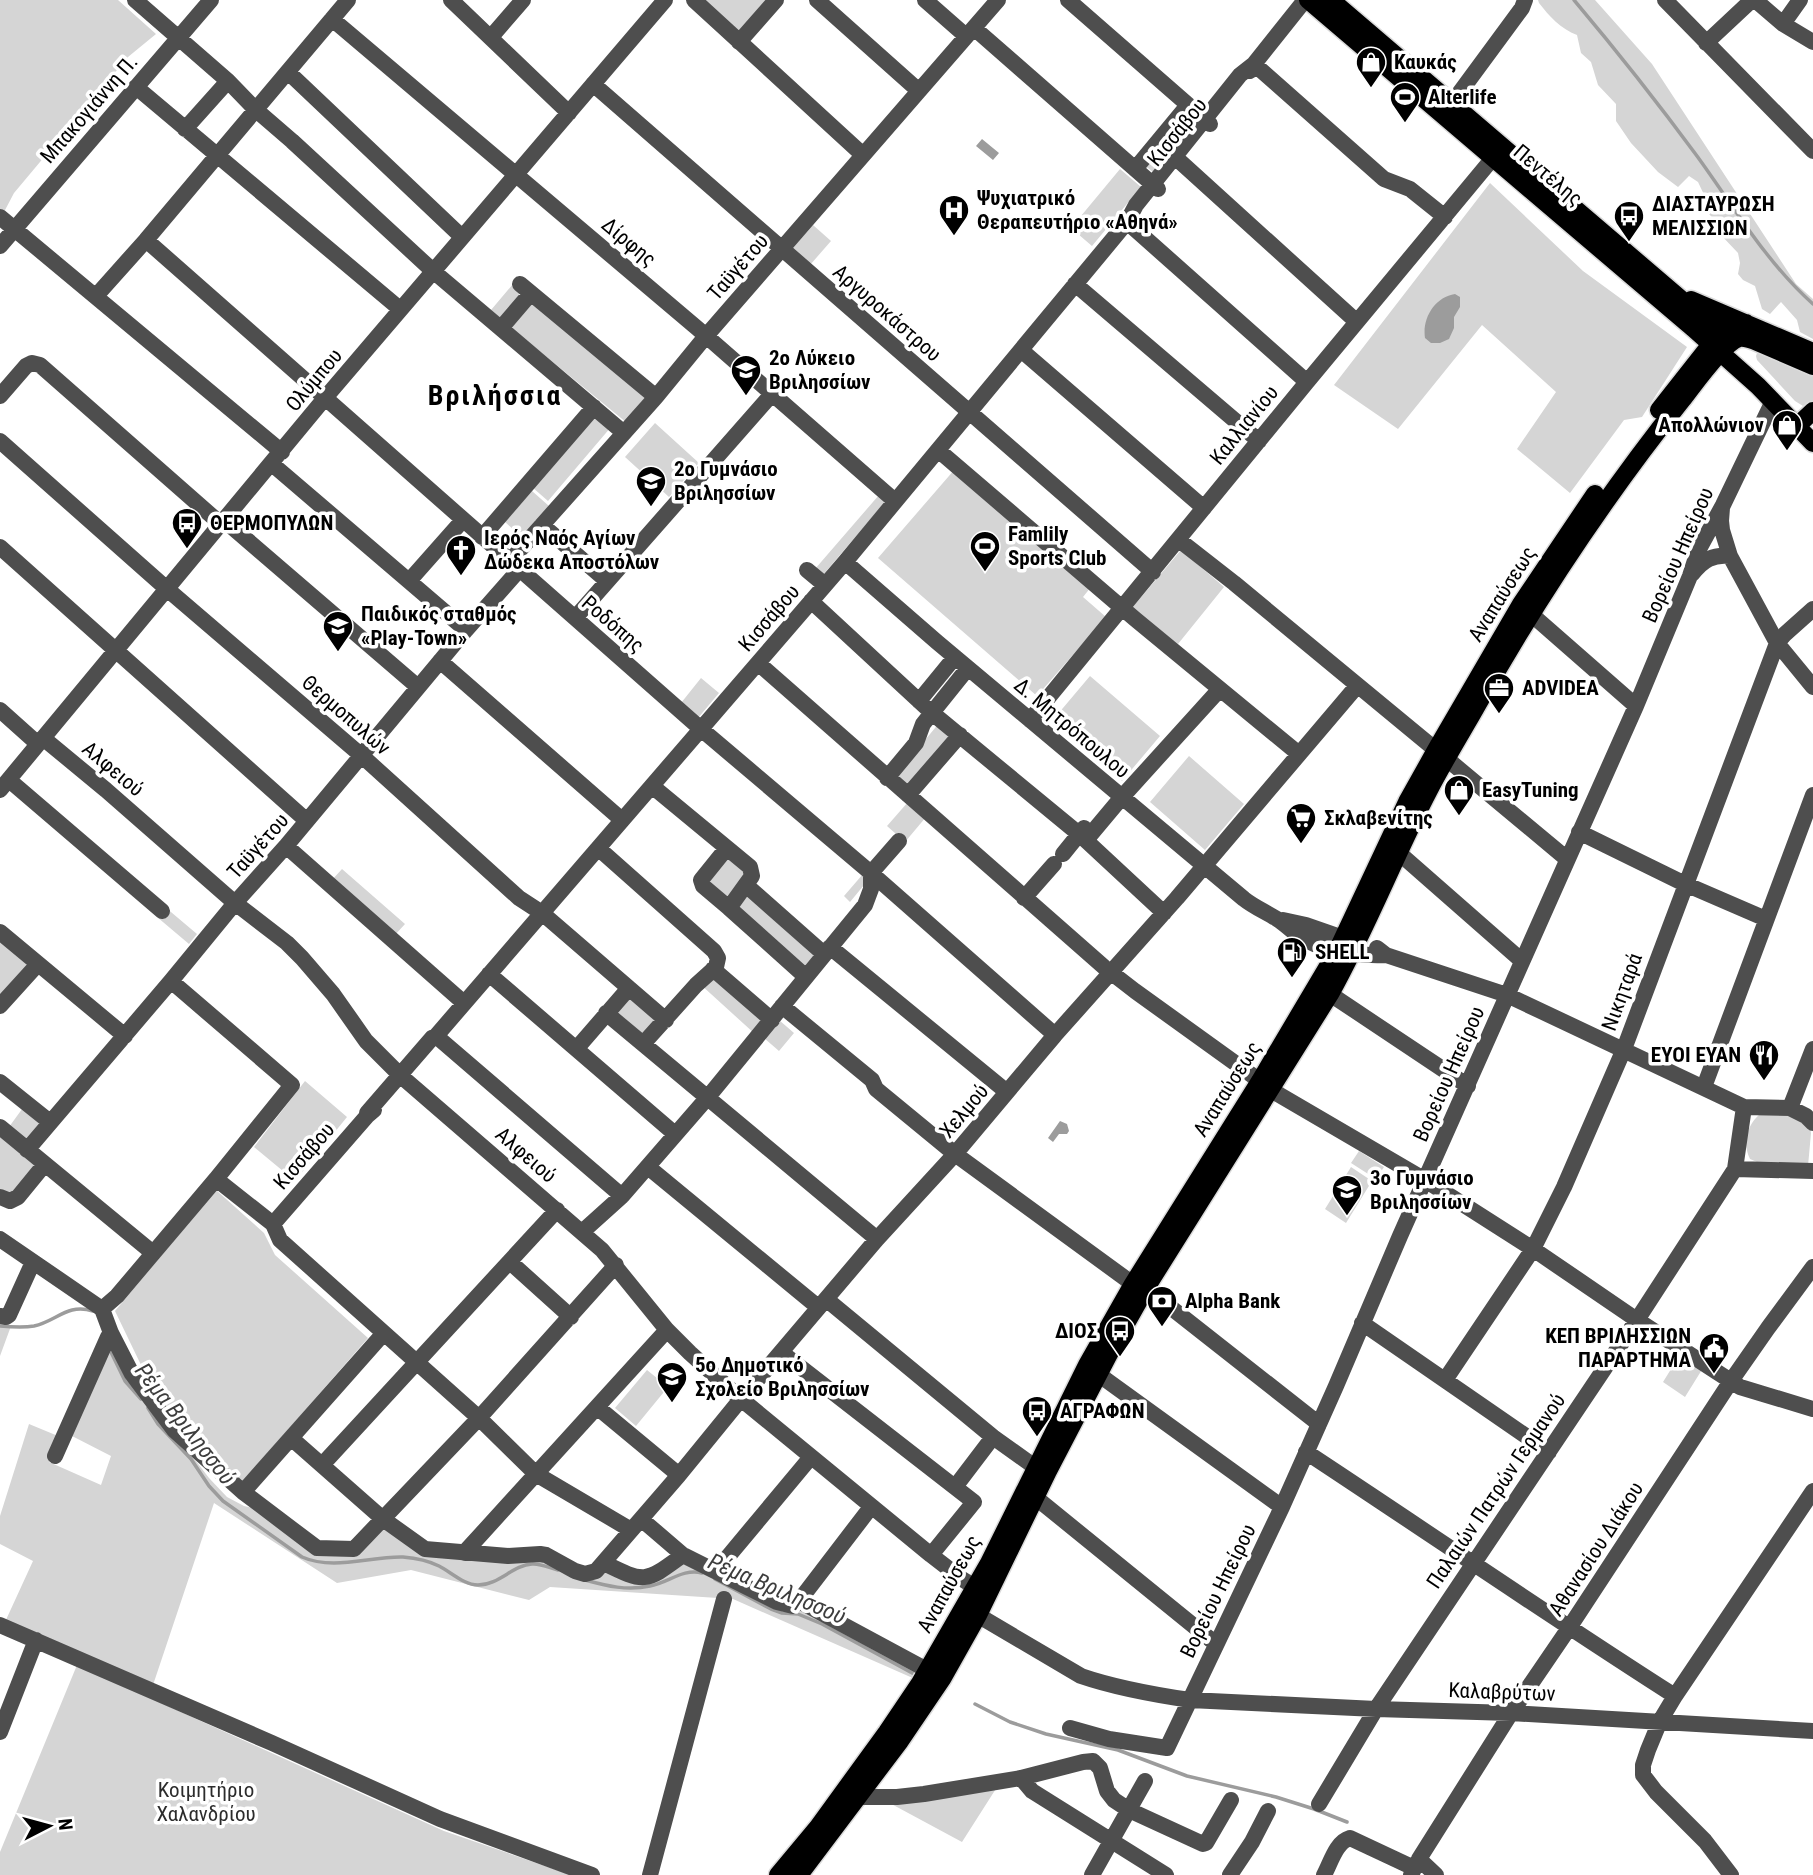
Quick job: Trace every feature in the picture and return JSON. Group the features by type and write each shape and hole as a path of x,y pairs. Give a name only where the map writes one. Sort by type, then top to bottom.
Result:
{"main road":[{"name":"Πεντέλης","path":"1306,0 1493,159 1747,363 1758,386 1813,443"},
{"name":"Πεντέλης","path":"1331,0 1672,291 1721,343"},
{"path":"1672,291 1813,352"},
{"path":"1721,343 1730,328 1746,323"},
{"path":"1721,343 1748,338 1813,366"},
{"name":"Αναπαύσεως","path":"1265,1086 1331,995 1348,946 1407,802 1617,484 1721,343"},
{"name":"Αναπαύσεως","path":"778,1875 815,1819 851,1785 933,1693 976,1601 1001,1539 1087,1365 1140,1286 1265,1086 1348,946 1399,853 1430,788 1441,754 1521,604 1610,474 1721,343"},
{"path":"1798,425 1813,411"},
{"name":"Αναπαύσεως","path":"805,1873 851,1785 976,1601 1035,1497 1140,1286"}],"street":[{"path":"135,0 228,81 255,109 433,271 624,433"},
{"name":"Μπακογιάννη Π.","path":"0,246 211,0"},
{"path":"96,296 348,0"},
{"path":"451,0 569,113"},
{"path":"491,37 523,0"},
{"name":"Ολύμπου","path":"5,785 325,398 665,0"},
{"path":"694,0 863,155"},
{"path":"740,42 776,0"},
{"path":"817,0 919,91"},
{"path":"925,0 970,32 1156,187"},
{"name":"Ταϋγέτου","path":"27,1150 466,630 542,525 656,397 706,335 998,0"},
{"path":"1068,0 1207,122"},
{"name":"Κισσάβου","path":"273,1224 367,1113 435,1040 542,912 825,586 1127,222 1136,205 1156,187 1207,122 1246,80 1254,64 1306,0"},
{"path":"1452,103 1522,8 1525,0"},
{"path":"1665,0 1813,151"},
{"path":"1706,43 1753,0 1783,24 1813,42"},
{"path":"1783,24 1800,0"},
{"name":"Δίρφης","path":"332,19 706,335 895,501"},
{"path":"1254,64 1384,180 1410,189 1445,217"},
{"path":"288,72 462,237"},
{"path":"185,129 228,81"},
{"name":"Αργυροκάστρου","path":"593,85 1153,572"},
{"path":"136,87 400,309"},
{"path":"1135,169 1188,105"},
{"path":"1177,159 1357,322"},
{"name":"Καλλιανίου","path":"1030,720 1493,159"},
{"path":"0,216 96,296 466,630"},
{"path":"1127,222 1307,382"},
{"name":"Ροδόπης","path":"146,240 701,729 871,873 1055,1035"},
{"path":"1076,284 1259,441"},
{"path":"501,328 526,288 656,397"},
{"path":"1021,350 1204,509"},
{"path":"0,396 26,366 32,363 40,365 418,687"},
{"path":"575,618 773,393"},
{"name":"Βορείου Ηπείρου","path":"1070,1728 1167,1748 1319,1424 1636,706 1698,551 1773,401"},
{"path":"482,537 594,407"},
{"name":"Θερμοπυλών","path":"0,441 362,756 519,898 542,912 666,1020"},
{"path":"938,450 1122,609 1299,754"},
{"path":"1723,505 1721,521 1730,556 1777,643 1813,687"},
{"path":"409,581 463,520"},
{"path":"542,525 611,576"},
{"path":"1179,540 1567,859"},
{"path":"0,547 307,821"},
{"path":"1690,576 1698,565 1707,559 1730,556"},
{"name":"Δ. Μητρόπουλου","path":"845,562 1244,899 1278,919 1301,938 1348,946 1374,947 1386,954 1507,995 1744,1107"},
{"path":"807,570 825,586"},
{"path":"811,601 925,707 1082,837 1164,913"},
{"name":"Νικηταρά","path":"1445,1380 1533,1249 1564,1186 1624,1049 1777,643 1813,609"},
{"path":"1531,614 1636,706"},
{"path":"440,661 622,820"},
{"path":"758,663 1111,972 1265,1086 1425,1180 1731,1381 1755,1392 1813,1409"},
{"path":"887,778 916,744 925,707 962,663"},
{"name":"Χελμού","path":"604,1563 822,1303 1164,913 1357,686"},
{"path":"1024,898 1220,689"},
{"name":"Αλφειού","path":"0,710 126,807 302,958 333,994 374,1051 602,1250 667,1330 690,1353 741,1399 931,1555 976,1601 1002,1620 1016,1636 1081,1676 1190,1700"},
{"path":"908,794 960,735"},
{"path":"5,785 162,911"},
{"path":"652,786 751,869 752,876 747,886 729,908"},
{"path":"1704,1087 1813,795"},
{"path":"1579,832 1685,884 1766,919"},
{"path":"582,1232 622,1196 648,1167 772,1020 865,905 871,889 871,873 899,841"},
{"path":"286,846 464,1003"},
{"path":"598,848 714,951 716,964 772,1020"},
{"path":"726,849 701,880 703,886 806,977"},
{"path":"1399,853 1522,961"},
{"path":"747,886 1007,1092"},
{"path":"0,932 125,1036"},
{"path":"0,1006 38,964"},
{"path":"643,1044 716,964"},
{"path":"489,974 675,1134"},
{"path":"102,1309 117,1296 153,1254 292,1085 171,981"},
{"path":"577,1048 629,988"},
{"path":"1331,995 1468,1086"},
{"path":"782,1006 872,1080 876,1089 955,1154 1140,1286 1319,1424"},
{"path":"606,1013 877,1239"},
{"path":"436,1036 622,1196"},
{"path":"1790,1108 1813,1049"},
{"path":"0,1082 50,1122"},
{"path":"1813,1123 1790,1108 1744,1107 1735,1169 1813,1171"},
{"path":"0,1127 153,1254"},
{"path":"0,1197 10,1201 18,1197 45,1164"},
{"path":"648,1167 1035,1467"},
{"name":"Παλαιών Πατρών Γερμανού","path":"1319,1804 1376,1709 1735,1169"},
{"path":"221,1173 273,1224 280,1240 479,1418 536,1474 641,1519 683,1555 781,1604 793,1606 871,1507"},
{"path":"322,1465 557,1210"},
{"path":"0,1239 102,1309 108,1338 174,1430 243,1492 317,1548 354,1549 479,1418 616,1265"},
{"path":"3,1316 10,1312 33,1262"},
{"path":"510,1262 570,1317"},
{"name":"Αθανασίου Διάκου","path":"1415,1867 1511,1713 1731,1381 1813,1267"},
{"path":"1362,1323 1549,1452"},
{"path":"464,1553 667,1330"},
{"path":"243,1492 384,1332"},
{"path":"55,1456 108,1338"},
{"path":"781,1352 974,1502 931,1555"},
{"path":"1098,1374 1282,1507"},
{"path":"597,1407 679,1475"},
{"path":"956,1487 993,1437"},
{"path":"290,1438 383,1519 425,1549 508,1556 540,1554 585,1574 596,1571 604,1563 628,1575 647,1577 655,1575 683,1555"},
{"path":"1306,1452 1675,1696"},
{"path":"716,1571 811,1457"},
{"path":"1731,1875 1705,1841 1645,1779 1642,1771 1644,1760 1660,1721 1675,1696 1813,1492"},
{"path":"1035,1497 1216,1644"},
{"path":"650,1875 724,1600"},
{"path":"799,1601 928,1670"},
{"path":"0,1625 440,1819 592,1875"},
{"path":"0,1732 36,1640"},
{"name":"Καλαβρύτων","path":"1190,1700 1812,1729"},
{"path":"851,1785 897,1797 1021,1779 1093,1761 1100,1768 1110,1796 1129,1810 1204,1844 1231,1800"},
{"path":"1021,1779 1032,1791 1166,1875"},
{"path":"1092,1875 1146,1782"},
{"path":"1230,1875 1268,1811"},
{"path":"1324,1875 1340,1843 1346,1838 1436,1875"}],"green space":[{"path":"0,0 118,0 156,34 128,57 14,193 4,212 0,209"},
{"path":"703,0 771,0 741,34"},
{"path":"1538,0 1595,0 1652,64 1796,284 1813,299 1813,339 1800,332 1797,320 1781,302 1770,314 1762,309 1755,286 1738,274 1738,253 1720,234 1719,225 1709,214 1707,201 1698,182 1689,176 1678,187 1658,172 1631,143 1616,121 1616,104 1598,85 1591,62 1581,53 1577,35 1556,22"},
{"path":"1187,112 1196,120 1153,172 1144,165"},
{"path":"1120,169 1141,187 1092,246 1071,228"},
{"path":"1490,183 1583,271 1687,347 1642,417 1624,420 1570,493 1517,449 1556,392 1482,325 1398,429 1334,385"},
{"path":"813,225 831,241 810,265 792,249"},
{"path":"513,284 521,291 504,321 491,310"},
{"path":"533,300 650,398 627,423 509,326"},
{"path":"1757,353 1767,354 1813,376 1813,401 1803,406 1795,401 1757,360"},
{"path":"595,413 611,427 548,501 532,487"},
{"path":"655,423 699,463 669,497 625,457"},
{"name":"Famlily Sports Club","path":"955,469 1091,587 1083,597 1106,617 1037,696 878,558"},
{"path":"532,491 549,506 522,537 505,522"},
{"path":"879,495 886,501 822,576 815,569"},
{"path":"1181,550 1224,587 1178,644 1132,608"},
{"path":"1090,676 1160,736 1122,781 1052,721"},
{"path":"701,678 719,693 698,718 681,703"},
{"path":"940,722 954,734 910,787 896,775"},
{"path":"1189,756 1244,804 1205,850 1150,802"},
{"path":"908,802 926,817 905,842 887,826"},
{"path":"727,851 747,869 729,903 704,879"},
{"path":"342,869 405,924 394,936 331,881"},
{"path":"863,874 869,879 850,902 844,896"},
{"path":"745,894 818,952 807,970 734,905"},
{"path":"165,907 197,934 189,944 157,917"},
{"path":"0,933 34,963 0,1001"},
{"path":"712,971 767,1020 755,1034 700,984"},
{"path":"631,994 661,1019 643,1040 612,1015"},
{"path":"779,1020 794,1033 779,1051 764,1038"},
{"path":"305,1081 347,1117 295,1181 254,1147"},
{"path":"25,1105 44,1121 28,1142 9,1127"},
{"path":"1760,1114 1797,1116 1810,1128 1808,1166 1764,1165 1750,1159 1746,1147 1747,1135"},
{"path":"0,1136 38,1166 12,1198 0,1189"},
{"path":"1359,1151 1384,1167 1376,1179 1351,1163"},
{"path":"1351,1167 1372,1181 1346,1223 1325,1209"},
{"path":"216,1190 264,1233 275,1255 368,1338 243,1481 181,1427 154,1392 115,1311"},
{"path":"0,1322 11,1326 0,1356"},
{"path":"109,1348 209,1478 227,1497 257,1509 299,1543 354,1550 383,1524 412,1547 601,1568 626,1578 682,1560 797,1606 919,1673 915,1679 733,1599 550,1587 529,1600 411,1570 337,1583 214,1503 152,1688 5,1622 33,1561 0,1544 0,1516 29,1424 58,1436 49,1462 101,1485 111,1456 72,1436"},
{"path":"1681,1353 1703,1368 1685,1397 1663,1382"},
{"path":"647,1370 668,1387 636,1426 615,1408"},
{"name":"Κοιμητήριο Χαλανδρίου","path":"77,1665 444,1831 571,1875 0,1875 0,1852"},
{"path":"999,1784 962,1842 884,1800"}],"shaded area":[{"path":"982,139 999,153 993,160 976,146"},
{"path":"1455,294 1460,297 1460,307 1454,317 1454,328 1449,339 1431,343 1425,338 1428,316 1441,299"},
{"path":"1060,1121 1067,1124 1069,1131 1067,1134 1059,1134 1053,1142 1048,1138"}],"waterway":[{"path":"1574,0 1667,116 1765,252 1813,304"},
{"name":"Ρέμα Βριλησσού","path":"0,1326 34,1326 76,1309 93,1311"},
{"name":"Ρέμα Βριλησσού","path":"110,1350 125,1381 141,1399"},
{"name":"Ρέμα Βριλησσού","path":"148,1408 158,1424 191,1459 223,1501 302,1557 327,1563 390,1557 412,1558 435,1564 463,1581 478,1585 493,1582 525,1565 538,1564 558,1570"},
{"name":"Ρέμα Βριλησσού","path":"585,1580 633,1588 657,1584 682,1574 702,1573"},
{"name":"Ρέμα Βριλησσού","path":"715,1579 771,1609 798,1614 822,1624 914,1674"},
{"name":"Ρέμα Βριλησσού","path":"975,1704 1010,1722 1046,1734 1118,1750 1187,1776 1276,1797 1347,1822"}],"place":[{"name":"Καυκάς","path":"1371,89"},
{"name":"Alterlife","path":"1405,124"},
{"name":"Ψυχιατρικό Θεραπευτήριο «Αθηνά»","path":"954,237"},
{"name":"ΔΙΑΣΤΑΥΡΩΣΗ ΜΕΛΙΣΣΙΩΝ","path":"1629,243"},
{"name":"2ο Λύκειο Βριλησσίων","path":"746,397"},
{"name":"Απολλώνιον","path":"1787,452"},
{"name":"2ο Γυμνάσιο Βριλησσίων","path":"651,508"},
{"name":"ΘΕΡΜΟΠΥΛΩΝ","path":"187,550"},
{"name":"Famlily Sports Club","path":"985,573"},
{"name":"Ιερός Ναός Αγίων Δώδεκα Αποστόλων","path":"461,577"},
{"name":"Παιδικός σταθμός «Play-Town»","path":"338,653"},
{"name":"ADVIDEA","path":"1499,715"},
{"name":"EasyTuning","path":"1459,817"},
{"name":"Σκλαβενίτης","path":"1301,845"},
{"name":"SHELL","path":"1292,979"},
{"name":"ΕΥΟΙ ΕΥΑΝ","path":"1764,1082"},
{"name":"3ο Γυμνάσιο Βριλησσίων","path":"1347,1217"},
{"name":"Alpha Bank","path":"1162,1328"},
{"name":"ΔΙΟΣ","path":"1120,1358"},
{"name":"ΚΕΠ ΒΡΙΛΗΣΣΙΩΝ ΠΑΡΑΡΤΗΜΑ","path":"1714,1375"},
{"name":"5ο Δημοτικό Σχολείο Βριλησσίων","path":"672,1404"},
{"name":"ΑΓΡΑΦΩΝ","path":"1037,1438"}],"district":[{"name":"Βριλήσσια","path":"495,395"}]}
